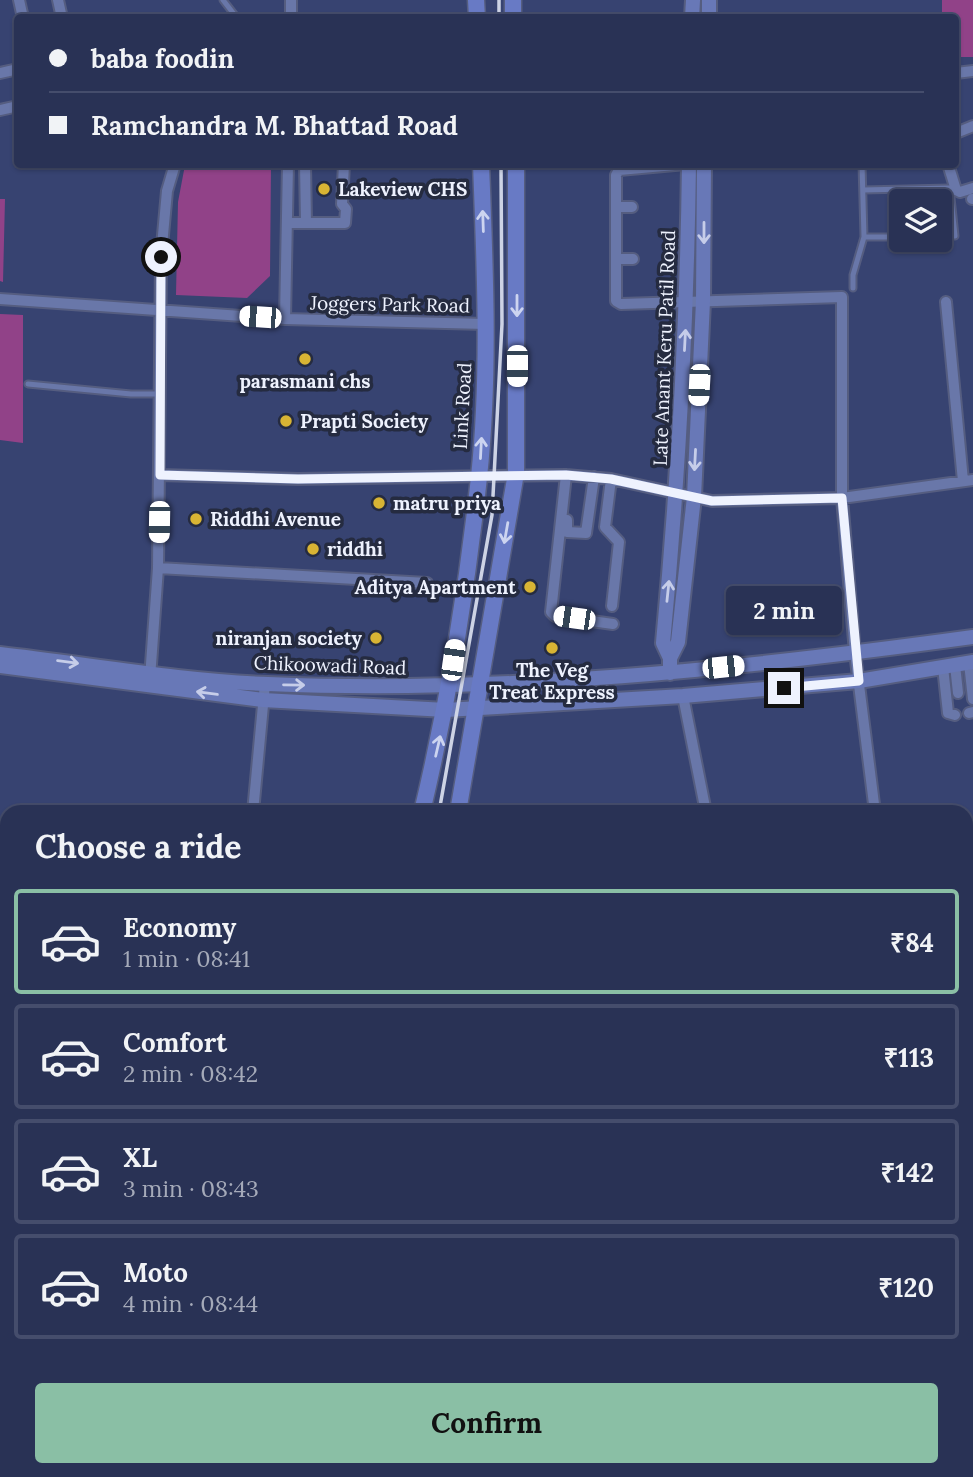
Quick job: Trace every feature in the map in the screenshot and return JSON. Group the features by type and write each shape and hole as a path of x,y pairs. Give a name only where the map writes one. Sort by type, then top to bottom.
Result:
{"main road":[{"name":"Link Road","path":"424,805 450,687 479,476 486,324 481,168"},
{"path":"459,805 478,709 480,683 516,473 516,168"}],"street":[{"path":"150,678 158,568 161,257 167,191 174,168"},
{"path":"285,319 288,168"},
{"path":"305,168 306,223"},
{"path":"287,223 345,223 346,209 342,204 344,168"},
{"path":"642,168 619,170 616,175 616,301 621,304 842,297 842,498 855,653 874,805"},
{"name":"Late Anant Keru Patil Road","path":"670,673 670,658 663,643 677,492 687,301 687,168"},
{"name":"Late Anant Keru Patil Road","path":"670,658 678,642 694,496 703,301 704,168"},
{"path":"949,168 956,190 960,192 973,188"},
{"path":"616,207 632,207"},
{"path":"616,259 633,259"},
{"name":"Joggers Park Road","path":"0,299 285,319 486,324"},
{"path":"160,475 298,479 516,473 570,475 611,479 712,501 842,498 968,480 946,302"},
{"path":"570,475 566,529 567,532 583,534 586,533 594,477"},
{"path":"570,475 551,611 555,615 613,624"},
{"path":"611,479 605,527 619,542 612,606"},
{"path":"158,568 427,583"},
{"name":"Chikoowadi Road","path":"0,666 265,684 450,687 670,673 973,637"},
{"name":"Chikoowadi Road","path":"0,654 150,678 263,700 446,710 683,696 859,681 960,664"},
{"path":"960,664 973,699"},
{"path":"955,715 948,713 960,664"},
{"path":"506,707 507,682"},
{"path":"254,805 265,684"},
{"path":"952,694 972,693"},
{"path":"683,696 705,805"}],"lane":[{"path":"223,0 234,14"},
{"path":"853,288 853,275 864,237 862,168"},
{"path":"863,190 889,189"},
{"path":"906,189 950,189"},
{"path":"952,207 955,236 952,236"},
{"path":"864,237 889,237"},
{"path":"28,384 131,394 161,394"}],"shaded area":[{"path":"942,0 973,0 973,57 959,57 959,14 942,14"},
{"path":"184,168 271,168 270,276 247,298 176,295 178,202"},
{"path":"0,199 5,199 3,282 0,281"},
{"path":"0,314 23,315 23,443 0,440"}],"railway":[{"path":"499,0 499,14"},
{"path":"440,805 492,515 502,324 501,168"}],"place":[{"name":"Lakeview CHS","path":"324,189"},
{"name":"parasmani chs","path":"305,359"},
{"name":"Prapti Society","path":"286,421"},
{"name":"matru priya","path":"379,503"},
{"name":"Riddhi Avenue","path":"196,519"},
{"name":"riddhi","path":"313,549"},
{"name":"Aditya Apartment","path":"530,587"},
{"name":"niranjan society","path":"376,638"},
{"name":"The Veg Treat Express","path":"552,648"}],"route":[{"path":"161,257 160,475 298,479 516,473 611,479 712,501 842,498 859,681 784,688"}]}
